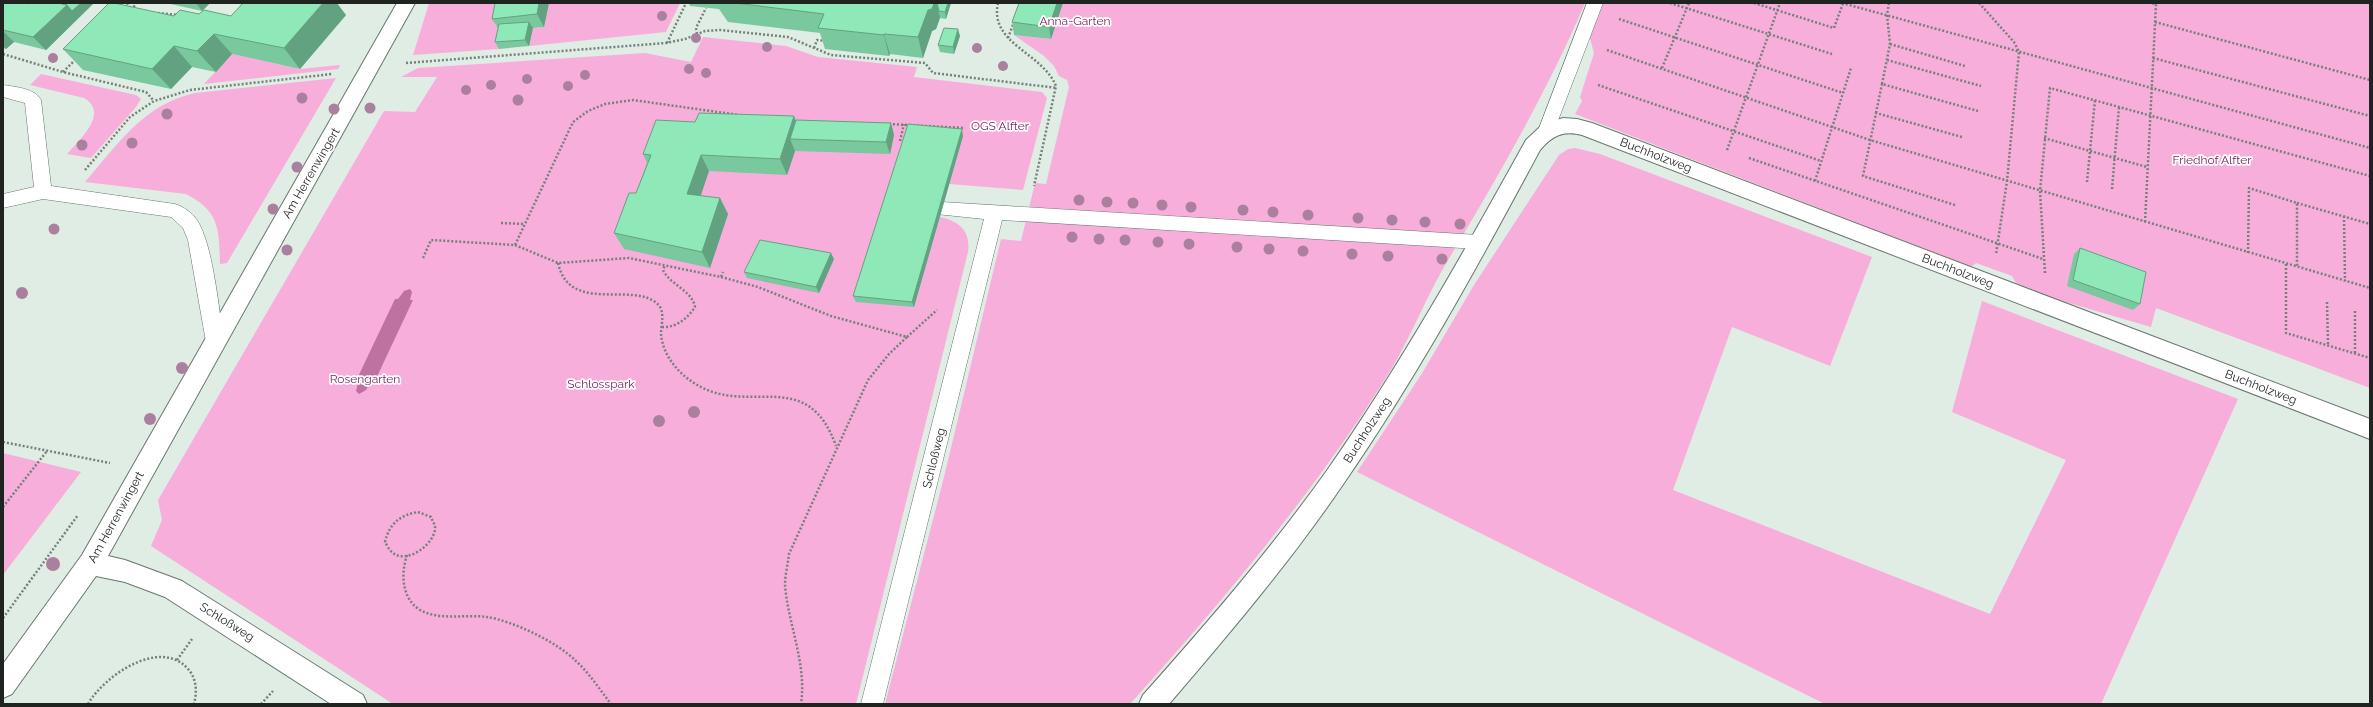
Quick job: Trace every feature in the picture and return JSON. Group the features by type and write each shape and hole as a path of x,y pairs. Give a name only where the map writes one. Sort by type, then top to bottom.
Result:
{"street":[{"name":"Am Herrenwingert","path":"3,685 91,563 370,70 406,3"},
{"name":"Buchholzweg","path":"1152,704 1279,552 1336,477 1401,377 1533,145 1546,131 1566,124 1586,128 2370,429"},
{"name":"Schloßweg","path":"91,563 125,571 173,589 354,704"}],"lane":[{"name":"Buchholzweg","path":"1546,131 1595,3"},
{"path":"3,90 26,96 33,100 42,192"},
{"path":"3,213 11,198 42,192 175,211 185,216 193,228 197,240 215,342"},
{"path":"942,209 1478,242"},
{"name":"Schloßweg","path":"872,704 995,212"}],"path":[{"path":"128,3 132,10"},
{"path":"126,15 132,10 136,3"},
{"path":"666,43 686,3"},
{"path":"998,3 995,11 996,23 1008,39 1044,66 1057,88 1035,183"},
{"path":"1670,3 1832,54"},
{"path":"1662,68 1689,3"},
{"path":"1754,3 1834,28 1842,3 2153,87 2370,148"},
{"path":"1734,153 1727,150 1780,3"},
{"path":"1889,3 1887,15 1890,44 1863,176 1955,205"},
{"path":"1979,3 2014,42 2019,52 2007,181 1998,246"},
{"path":"2145,222 2156,4 2150,3"},
{"path":"697,34 696,28 706,8"},
{"path":"132,10 139,11"},
{"path":"155,12 185,15"},
{"path":"1008,39 1016,18"},
{"path":"1619,19 1843,93"},
{"path":"2155,22 2370,80"},
{"path":"130,117 154,101 190,90 370,70 408,63 666,43 697,34 720,30 780,36 831,55 925,63 933,73 1057,88"},
{"path":"814,48 817,40 828,41"},
{"path":"1580,41 1870,140 2370,288"},
{"path":"1890,44 1965,66"},
{"path":"3,54 63,72 146,92 154,101"},
{"path":"63,72 81,54"},
{"path":"2153,58 2370,116"},
{"path":"1887,60 1981,86"},
{"path":"1815,181 1851,68"},
{"path":"1882,84 1978,111"},
{"path":"1598,86 1821,161"},
{"path":"2048,278 2045,273 2043,259 2040,191 2050,88 2370,176"},
{"path":"516,246 573,122 596,107 629,99 741,115"},
{"path":"2087,182 2094,100"},
{"path":"2112,189 2118,107"},
{"path":"1876,113 1962,137"},
{"path":"881,124 964,128"},
{"path":"900,141 904,124"},
{"path":"2044,138 2147,167"},
{"path":"1741,155 1998,246 2043,259"},
{"path":"2248,253 2249,188 2370,224"},
{"path":"2297,203 2297,267"},
{"path":"2344,216 2345,281"},
{"path":"502,224 525,224"},
{"path":"422,258 431,240 516,246 558,263 629,258 758,287 831,316 907,337"},
{"path":"558,263 563,280 569,286 582,292 645,297 654,300 662,311 664,319 662,338 672,362 696,385 722,396 774,396 801,403 818,413 829,424 837,446"},
{"path":"2286,264 2286,333 2370,358"},
{"path":"662,327 668,328 681,321 693,310 695,304 692,297 666,278 663,270 665,265"},
{"path":"721,278 723,272"},
{"path":"2327,302 2328,345"},
{"path":"801,704 803,691 784,584 785,570 789,554 868,380 888,354 937,310"},
{"path":"2355,311 2355,353"},
{"path":"3,442 143,469"},
{"path":"3,506 47,450"},
{"path":"407,556 399,556 387,549 385,542 386,534 395,521 402,516 410,513 424,514 434,522 433,535 424,548 407,556 402,571 403,582 412,601 420,609 449,616 487,618 508,624 542,640 572,657 611,704"},
{"path":"3,618 69,530"},
{"path":"88,704 108,679 126,667 144,660 162,657 177,660 189,668 196,679 197,695 194,704"}],"green space":[{"path":"429,3 505,3 499,49 413,55"},
{"path":"549,3 680,3 666,32 529,46 533,28 544,27"},
{"name":"Anna-Garten","path":"1063,3 1585,3 1537,104 1444,267 1399,356 1363,413 1333,457 1268,542 1235,583 1130,704 885,704 944,477 1001,239 1021,241 1035,183 1046,184 1069,87 1067,80 1059,76 1054,66 1044,56 1014,35 1051,39"},
{"name":"Friedhof Alfter","path":"1603,3 2370,3 2370,388 2156,308 2151,327 2062,301 2016,283 2012,276 1976,263 1971,267 1575,114 1582,101 1580,97 1594,53 1589,35"},
{"name":"Schlosspark","path":"703,37 786,46 818,57 917,67 914,77 1042,92 1047,98 1023,190 949,184 940,217 953,221 962,228 968,238 968,252 856,704 393,704 151,546 162,520 158,500 384,111 415,112 437,77 401,77 418,68 645,53 691,62"},
{"path":"232,54 300,69 340,65 338,69 204,84"},
{"path":"41,74 136,95 141,99 136,107 91,158 67,154 85,134 93,119 94,111 91,104 84,98 30,85"},
{"path":"336,78 227,263 220,264 218,231 206,207 197,200 186,194 85,182 120,140 146,116 177,98 195,93"},
{"path":"1575,148 1600,154 1872,257 1830,366 1732,327 1673,490 1990,614 2066,460 1952,412 1982,301 2238,399 2101,704 1825,704 1357,472 1421,375 1474,285 1559,155 1568,149"},
{"path":"3,453 81,472 3,575"}],"shaded area":[{"path":"410,289 412,292 410,300 413,300 374,383 370,383 366,390 359,394 356,391 358,383 355,383 395,299 398,299 404,291"}],"building":[{"path":"3,3 59,3 67,5 33,37 3,30"},
{"path":"59,3 81,3 72,11 67,5"},
{"path":"109,3 174,16 180,10 199,14 204,10 231,16 243,3 323,3 284,48 214,34 197,51 174,46 152,69 63,49"},
{"path":"495,3 539,3 537,14 492,19"},
{"path":"735,3 934,3 932,9 928,10 918,37 818,28 824,14"},
{"path":"937,3 948,3 945,12 939,11"},
{"path":"1019,3 1057,3 1049,27 1012,22"},
{"path":"529,22 525,40 495,42 499,24"},
{"path":"944,28 958,29 953,47 938,45"},
{"path":"699,113 794,116 780,159 701,155 687,194 720,198 702,252 614,233 629,193 636,193 651,155 643,154 656,120 695,122"},
{"path":"796,120 891,123 886,142 790,139"},
{"path":"908,124 962,129 912,302 853,296"},
{"path":"760,240 831,253 816,287 744,272"},
{"path":"2080,248 2146,272 2140,304 2073,280"}],"park label":[{"name":"OGS Alfter","path":"1000,126"},
{"name":"Rosengarten","path":"365,379"}]}
